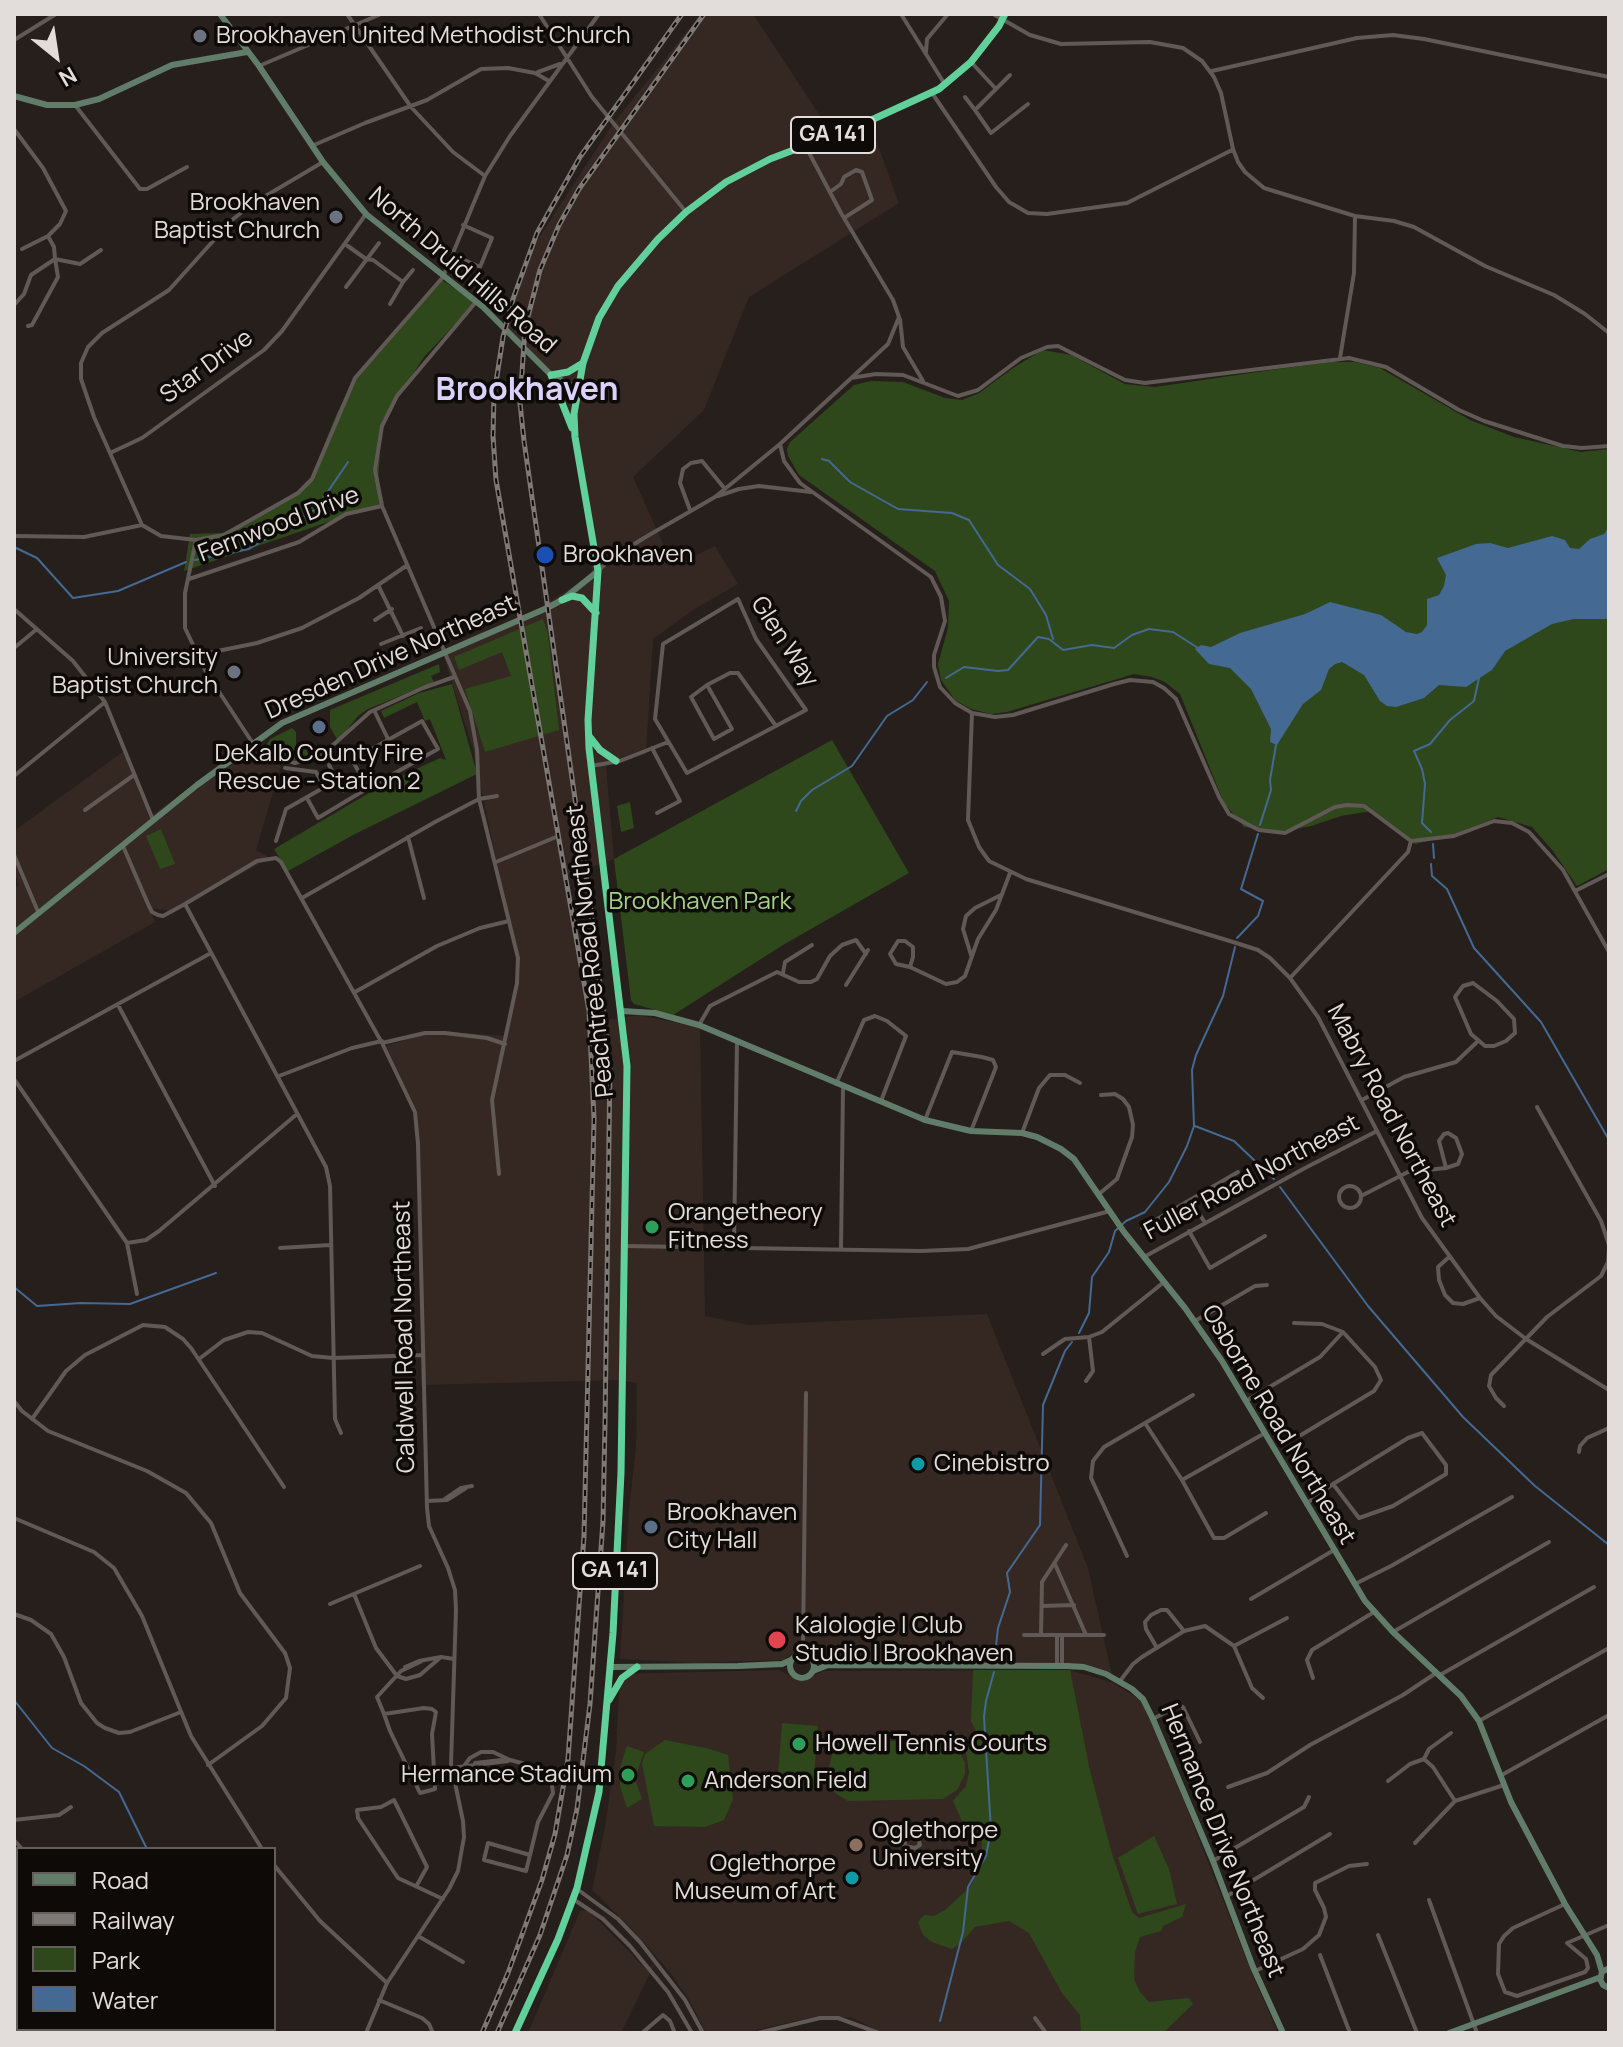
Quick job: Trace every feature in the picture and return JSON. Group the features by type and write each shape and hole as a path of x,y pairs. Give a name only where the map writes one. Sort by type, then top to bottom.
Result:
{"highway":[{"name":"GA 141","path":"971,62 1004,16"},
{"name":"Peachtree Road Northeast","path":"515,2033 558,1939 577,1888 599,1792 621,1473 627,1066 589,735 598,571 575,437 574,414 583,363 599,318 619,285 686,212 737,175 779,154 867,122 932,93 971,62"},
{"path":"575,437 551,375 568,372 583,363"},
{"path":"562,600 572,596 582,598 596,613"},
{"path":"589,735 600,750 616,761"},
{"path":"607,1702 622,1678 637,1667"}],"street":[{"path":"14,40 56,14"},
{"name":"North Druid Hills Road","path":"220,14 323,162 366,214 476,302 551,375 578,389"},
{"path":"347,14 411,107 453,152 485,176"},
{"path":"259,66 381,14"},
{"path":"539,14 566,59 601,107 686,212"},
{"path":"323,162 252,204 232,220 169,290 102,333 88,347 81,363 81,379 142,525 161,536 196,540 224,535 298,493 312,479 355,378 443,277 485,176 560,64 599,14"},
{"path":"901,14 945,84"},
{"path":"926,54 927,39 948,14"},
{"path":"982,14 1004,16 1030,35 1061,44 1150,42 1171,44 1193,54 1211,71 1221,93 1233,149 1245,172 1264,188 1355,216 1414,227 1485,266 1558,298 1609,333"},
{"path":"1211,71 1358,38 1393,35 1609,77"},
{"path":"14,96 47,105 75,105 99,99 172,65 247,52"},
{"path":"971,62 996,89"},
{"path":"535,73 560,64"},
{"path":"314,145 411,107 481,69 494,66 535,73 549,81"},
{"path":"975,110 1010,75"},
{"path":"932,93 996,187 1009,202 1028,213 1047,214 1127,203 1233,149"},
{"path":"965,97 991,133 1028,104"},
{"path":"75,105 140,189 147,189 187,167"},
{"path":"14,129 43,168 66,211 60,224 48,236 22,249"},
{"path":"806,145 844,218 893,300 903,347 924,383"},
{"path":"830,192 841,184 844,177 856,170 862,172 872,200 844,218"},
{"name":"Star Drive","path":"110,453 142,438 264,350 282,331 366,214"},
{"path":"1340,358 1354,273 1355,216"},
{"path":"453,255 480,267 492,238 463,225"},
{"path":"28,326 32,325 58,277 54,247 48,236"},
{"path":"346,287 379,243"},
{"path":"345,244 403,282"},
{"path":"14,305 24,294 31,275 55,259 80,264 101,250"},
{"path":"390,304 413,270"},
{"path":"476,302 413,375 389,410 382,426 375,470 382,506 470,711 479,799 519,969 492,1100 499,1174"},
{"path":"715,497 780,444 888,344 899,317"},
{"path":"851,378 876,374 903,375 958,396 968,394 1036,350 1058,346 1125,380 1145,383 1340,358 1357,359 1386,367 1459,410 1484,421 1563,446 1609,446"},
{"path":"780,444 790,471 813,493 931,577 945,609 945,621 934,655 936,676 948,696 972,713 995,717 1013,715 1122,682 1153,682 1176,699 1229,814 1259,830 1285,833 1335,807 1364,806 1411,841 1454,836 1494,821 1512,823 1523,827 1541,843 1563,870 1609,952"},
{"path":"690,510 680,483 683,469 691,463 702,461 725,489"},
{"path":"598,571 609,560 715,497 759,486 813,493"},
{"name":"Fernwood Drive","path":"189,579 299,542 346,514 382,506"},
{"path":"14,536 84,537 142,525"},
{"path":"196,540 185,593 185,628 197,656 252,742 282,759 295,763 307,760 334,746 359,719 374,710 454,677"},
{"path":"197,656 257,643 302,628 335,613 406,566"},
{"name":"Dresden Drive Northeast","path":"14,933 252,742 282,723 562,600 598,571"},
{"path":"378,585 403,636"},
{"name":"Glen Way","path":"738,599 756,639 806,709 776,726 687,773 655,719 663,644 738,599"},
{"path":"14,609 73,661 105,702 153,820"},
{"path":"375,620 392,609"},
{"path":"381,644 421,628"},
{"path":"14,648 37,629"},
{"path":"707,685 732,729 714,739 691,697 707,685 730,673 738,673 776,726"},
{"path":"14,776 105,702"},
{"path":"374,710 388,739"},
{"name":"Mabry Road Northeast","path":"972,713 968,820 989,861 1010,873 1258,950 1290,978 1327,1031 1422,1218 1480,1298 1496,1316 1526,1339 1609,1390"},
{"path":"307,798 318,818 438,749 422,721 352,760 368,788"},
{"path":"591,766 616,761 668,742"},
{"path":"652,748 680,801 657,813"},
{"path":"329,765 343,791"},
{"path":"285,768 316,772 325,788"},
{"path":"85,810 134,775"},
{"path":"276,841 286,809 337,780"},
{"path":"302,898 479,799 497,796"},
{"path":"408,837 424,898"},
{"path":"495,862 556,837"},
{"path":"1290,978 1408,852 1411,841"},
{"name":"Caldwell Road Northeast","path":"123,846 152,912 163,916 257,861 276,858 281,862 382,1042 415,1112 427,1501 429,1526 455,1590 451,1768 464,1837 458,1871 387,1983 366,2033"},
{"path":"14,855 39,914"},
{"path":"910,967 913,947 905,941 898,941 890,952 896,964 910,967 946,984 957,982 969,970 976,945 996,910 1010,873"},
{"path":"1575,891 1609,874"},
{"path":"971,958 963,929 966,916 1001,895"},
{"path":"185,904 326,1167 330,1186 335,1419 341,1433"},
{"path":"355,992 437,946 480,928 509,921"},
{"path":"699,1025 710,1006 777,972 799,982 817,979 830,956 856,940 867,952 846,985"},
{"path":"967,944 976,945"},
{"path":"783,973 785,962 812,945"},
{"path":"14,1061 211,953"},
{"path":"1469,983 1478,986 1506,1008 1516,1026 1513,1036 1502,1044 1490,1046 1477,1042 1455,1000 1459,990 1469,983"},
{"path":"118,1005 215,1186"},
{"name":"Osborne Road Northeast","path":"622,1011 655,1013 699,1025 925,1120 971,1131 1022,1133 1061,1149 1074,1159 1124,1232 1195,1321 1374,1612 1461,1696 1479,1721 1504,1785 1565,1904 1597,1955 1606,1979"},
{"path":"841,1248 839,1085 864,1020 875,1016 906,1036 881,1101"},
{"path":"279,1076 352,1048 425,1033 487,1038 505,1044"},
{"path":"734,1246 737,1041"},
{"path":"1362,1100 1404,1077 1456,1062 1477,1042"},
{"path":"925,1120 952,1052 993,1060 996,1067 971,1131"},
{"path":"1022,1133 1039,1088 1050,1075 1065,1075 1080,1083"},
{"path":"14,1079 127,1243 137,1294"},
{"path":"1099,1194 1117,1179 1132,1137 1133,1125 1129,1107 1123,1099 1115,1094 1101,1095"},
{"path":"1504,1406 1485,1381 1547,1317 1601,1276 1608,1262 1609,1246 1601,1221 1537,1107"},
{"path":"127,1243 146,1240 215,1186 297,1114"},
{"name":"Fuller Road Northeast","path":"1144,1257 1377,1131"},
{"path":"1361,1196 1355,1187 1350,1186 1342,1189 1338,1196 1342,1205 1350,1208 1358,1206 1361,1196 1398,1176 1408,1172 1446,1168 1458,1164 1462,1154 1456,1138 1448,1133 1439,1141 1446,1168"},
{"path":"1142,1228 1238,1172"},
{"path":"1191,1200 1205,1223"},
{"path":"625,1246 921,1251 968,1249 1111,1213"},
{"path":"1189,1231 1210,1268 1265,1236"},
{"path":"280,1248 330,1245"},
{"path":"1449,1257 1438,1267 1438,1273 1441,1288 1449,1300 1463,1304 1480,1298"},
{"path":"1043,1354 1065,1339 1089,1337 1112,1325 1164,1282"},
{"path":"1195,1321 1255,1286 1267,1285"},
{"path":"1294,1323 1322,1324 1343,1332 1380,1374 1379,1385 1374,1391 1301,1435"},
{"path":"32,1419 66,1371 85,1355 134,1328 143,1325 165,1327 183,1339 198,1359 284,1487"},
{"path":"198,1359 224,1340 248,1332 262,1333 312,1356 423,1355"},
{"path":"1246,1401 1320,1357 1343,1332"},
{"path":"1086,1381 1093,1371 1089,1337"},
{"path":"806,1393 803,1646 806,1654"},
{"path":"1127,1556 1091,1478 1090,1467 1104,1447 1193,1395"},
{"path":"14,1401 36,1423 64,1439 147,1471 186,1493 211,1523 240,1593 285,1653 290,1682 281,1705 262,1726 208,1765"},
{"path":"1145,1423 1182,1480 1211,1535 1217,1539 1230,1534 1266,1513"},
{"path":"1579,1452 1587,1438 1609,1428"},
{"path":"1182,1480 1265,1433"},
{"path":"1306,1504 1333,1484 1415,1434 1422,1433 1446,1465 1446,1474 1438,1481 1393,1506 1359,1518 1333,1484"},
{"path":"427,1501 445,1499 467,1488"},
{"path":"1355,1584 1512,1497"},
{"path":"14,1518 94,1552 114,1568 142,1616 181,1712 208,1765 261,1847"},
{"path":"1393,1632 1549,1542"},
{"path":"1041,1635 1042,1582 1066,1545"},
{"path":"1251,1599 1334,1550"},
{"path":"1055,1562 1086,1635"},
{"path":"330,1604 420,1566"},
{"path":"1228,1787 1267,1773 1310,1745 1594,1587"},
{"path":"354,1594 376,1648 399,1674 406,1679 420,1675 441,1657"},
{"path":"1042,1606 1074,1605"},
{"path":"1157,1648 1146,1629 1145,1622 1151,1615 1167,1610 1184,1631"},
{"path":"1313,1678 1307,1660 1312,1650 1374,1612"},
{"path":"14,1614 31,1620 51,1634 64,1657 81,1703 105,1728 119,1733 130,1732 181,1712"},
{"path":"1234,1646 1287,1618"},
{"path":"1120,1681 1133,1664 1157,1648 1184,1631 1205,1626 1234,1646 1252,1688 1263,1698"},
{"path":"1024,1635 1104,1635"},
{"path":"1059,1635 1060,1666"},
{"path":"791,1672 794,1658 803,1646"},
{"path":"1479,1721 1609,1648"},
{"name":"Hermance Drive Northeast","path":"610,1667 782,1664 806,1654 814,1662 825,1666 1084,1667 1120,1681 1143,1699 1153,1719 1283,2033"},
{"path":"384,1714 424,1708 436,1712 432,1734 435,1789 420,1793 384,1714 377,1697 413,1663 441,1657 454,1659"},
{"path":"813,1671 814,1662"},
{"name":"Hermance Drive Northeast","path":"738,1666 782,1668 796,1678 804,1679 825,1666"},
{"path":"1153,1719 1179,1705 1183,1707 1200,1742"},
{"path":"1500,1776 1609,1715"},
{"path":"1388,1781 1410,1764 1424,1759 1429,1749 1451,1733"},
{"path":"467,1766 470,1758 481,1752 493,1752 541,1768 551,1778 553,1793 538,1822 530,1855 526,1871 484,1860 488,1843 530,1855"},
{"path":"1424,1759 1433,1767 1455,1801"},
{"path":"451,1768 510,1760"},
{"path":"1415,1843 1455,1801 1504,1785"},
{"path":"1213,1861 1304,1807 1309,1797"},
{"path":"417,1885 427,1867 394,1800 381,1807 357,1810 358,1818 398,1878 443,1899"},
{"path":"14,1820 59,1815 71,1807"},
{"path":"1227,1896 1330,1834"},
{"path":"1255,1971 1303,1949 1319,1935 1326,1917 1315,1883 1349,1866 1367,1864"},
{"path":"276,1867 320,1921 387,1983"},
{"path":"577,1888 618,1919 640,1942 678,1990 703,2033"},
{"path":"573,1899 603,1919 630,1946 668,1992 691,2033"},
{"path":"1429,1900 1477,2033"},
{"path":"1565,1904 1513,1928 1504,1936 1499,1944 1498,1974 1505,1992 1517,1996 1585,1972 1588,1968 1586,1959 1567,1943 1609,1925"},
{"path":"1378,1935 1417,2033"},
{"path":"418,1936 463,1962"},
{"path":"1320,1955 1350,2033"},
{"path":"1449,2033 1606,1979"},
{"path":"379,2000 422,2018 433,2033"},
{"path":"642,2033 663,2015 670,2021 672,2033"},
{"path":"758,2033 820,2018 838,2018 879,2033"},
{"path":"1035,2018 1046,2033"}],"shaded area":[{"path":"701,14 753,14 832,134 870,124 899,203 749,297 704,410 633,477 673,566 715,546 738,584 693,610 653,639 646,754 606,766 614,859 563,877 588,1023 639,1015 673,1022 673,1015 700,1026 705,1316 749,1325 987,1314 1088,1568 1112,1675 1066,1665 826,1660 803,1646 783,1660 694,1663 620,1659 636,1447 637,1383 619,1380 421,1385 421,1176 417,1112 386,1046 434,1031 507,1036 520,971 472,746 442,651 478,633 537,613 592,574 588,499 552,379 525,344 506,330 529,253 612,125"},
{"path":"254,749 282,762 256,850 270,858 173,911 149,908 155,922 14,1002 14,889 19,885 14,871 14,831 124,751 149,817 220,766"},
{"name":"Oglethorpe University","path":"779,1670 803,1681 824,1671 1070,1670 1113,1683 1134,1696 1142,1702 1163,1748 1278,2033 883,2033 853,2018 831,2016 813,2017 743,2033 706,2033 688,1998 669,1971 592,1890 616,1751 620,1674"},
{"path":"588,1910 647,1970 655,1963 621,2033 528,2033 580,1911"}],"green space":[{"path":"442,280 476,302 424,357 382,421 378,483 384,503 184,571 190,534 222,533 275,507 308,485 337,413 355,379"},
{"path":"1043,350 1071,355 1125,384 1155,387 1331,362 1355,362 1380,368 1470,420 1514,437 1581,452 1609,449 1609,869 1577,886 1532,827 1498,817 1453,835 1415,844 1372,811 1279,832 1244,827 1224,803 1180,694 1165,682 1152,677 1134,674 991,714 971,709 955,700 941,680 938,664 948,628 949,601 935,571 799,475 787,449 790,442 854,385 871,381 903,382 945,398 962,400 979,393"},
{"path":"543,619 548,634 559,730 485,752 465,689 511,676 502,652 459,670 454,657"},
{"path":"439,664 440,672 431,676 434,682 368,709 358,716 338,741 330,727 330,710"},
{"path":"452,684 477,774 288,871 274,849 386,783 440,758 446,760 430,719 425,721 417,702 384,718 381,711 419,693"},
{"path":"292,728 296,732 296,746 305,747 310,757 294,760 265,747 270,739"},
{"name":"Brookhaven Park","path":"832,740 909,873 783,945 673,1015 634,1004 631,1000 614,859"},
{"path":"630,802 634,828 621,832 617,806"},
{"path":"161,829 175,864 160,869 146,836"},
{"path":"973,1670 1070,1670 1090,1771 1112,1854 1132,1912 1139,1918 1186,1904 1182,1917 1163,1926 1161,1931 1140,1937 1135,1952 1134,1979 1149,2002 1189,1998 1193,2004 1163,2033 1081,2033 1080,2015 1062,1993 1029,1933 1009,1921 975,1927 952,1949 923,1935 918,1922 924,1915 934,1916 945,1910 970,1887 980,1869 982,1839 974,1825 962,1821 953,1801 966,1786 969,1772 966,1753 956,1744 954,1736 958,1733 974,1742 980,1739 971,1721"},
{"name":"Howell Tennis Courts","path":"782,1723 818,1726 813,1790 777,1788"},
{"name":"Anderson Field","path":"665,1740 728,1755 733,1799 724,1820 705,1827 654,1826 642,1763 645,1754"},
{"path":"944,1740 956,1744 965,1763 965,1774 957,1790 943,1799 848,1801 835,1793 827,1778 832,1754 848,1742"},
{"name":"Hermance Stadium","path":"627,1746 644,1752 635,1779 642,1799 627,1808 620,1786 620,1767"},
{"path":"1154,1836 1169,1869 1177,1904 1138,1914 1118,1858"}],"water":[{"path":"1609,527 1609,619 1574,619 1552,624 1505,651 1492,670 1466,687 1439,685 1424,698 1396,707 1380,701 1364,675 1342,662 1335,664 1329,669 1321,690 1303,704 1277,745 1270,742 1271,729 1251,689 1230,668 1209,664 1195,649 1201,645 1211,647 1240,633 1305,614 1330,602 1381,615 1406,632 1417,634 1427,625 1427,599 1439,595 1444,586 1446,575 1437,558 1476,544 1490,543 1508,548 1552,536 1565,540 1570,548 1579,549 1590,539 1604,534"}],"waterway":[{"path":"822,459 829,461 850,482 898,509 952,513 969,520 998,565 1030,589 1046,615 1053,639"},
{"path":"195,560 249,549 316,509 348,462"},
{"path":"14,547 37,558 73,598 118,591 186,562"},
{"path":"946,678 964,667 1008,670 1038,637 1049,639 1063,650 1092,645 1114,648 1132,635 1149,629 1173,632 1198,648"},
{"path":"1431,832 1422,823 1425,784 1414,751 1430,744 1450,720 1474,701 1479,678"},
{"path":"796,811 812,790 852,766 887,716 913,700 927,682"},
{"path":"1260,825 1271,790 1276,745"},
{"path":"1237,938 1258,916 1263,901 1241,889 1258,834"},
{"path":"1433,844 1434,858"},
{"path":"1431,864 1432,876 1447,889 1474,948 1541,1022 1609,1140"},
{"path":"1079,1333 1089,1313 1092,1277 1109,1252 1115,1231 1126,1221 1145,1212 1169,1182 1187,1146 1194,1126 1192,1070 1223,996 1235,947"},
{"path":"1195,1126 1234,1141 1274,1179"},
{"path":"1280,1187 1368,1306 1463,1417 1535,1486 1609,1545"},
{"path":"14,1287 37,1306 130,1304 216,1273"},
{"path":"995,1655 998,1628 1010,1592 1007,1573 1040,1525 1043,1405 1065,1351 1072,1342"},
{"path":"940,2021 963,1932 968,1887 986,1856 991,1830 984,1717 994,1672"},
{"path":"14,1700 52,1748 84,1766 119,1792 146,1847"}],"railway":[{"path":"482,2033 542,1880 555,1834 568,1759 584,1536 594,1119 589,1011 496,480 494,395 503,337 513,299 537,233 580,157 682,14"},
{"path":"497,2033 540,1935 567,1855 577,1809 590,1704 603,1521 605,1424 610,1065 524,441 520,403 525,328 540,270 559,225 579,189 704,14"}],"place":[{"name":"Brookhaven United Methodist Church","path":"200,36"},
{"name":"Brookhaven Baptist Church","path":"336,217"},
{"name":"Brookhaven","path":"545,555"},
{"name":"University Baptist Church","path":"234,672"},
{"name":"DeKalb County Fire Rescue - Station 2","path":"319,727"},
{"name":"Orangetheory Fitness","path":"652,1227"},
{"name":"Cinebistro","path":"918,1464"},
{"name":"Brookhaven City Hall","path":"651,1527"},
{"name":"Kalologie | Club Studio | Brookhaven","path":"777,1640"},
{"name":"Howell Tennis Courts","path":"799,1744"},
{"name":"Hermance Stadium","path":"628,1775"},
{"name":"Anderson Field","path":"688,1781"},
{"name":"Oglethorpe University","path":"856,1845"},
{"name":"Oglethorpe Museum of Art","path":"852,1878"}],"district":[{"name":"Brookhaven","path":"527,391"}]}
